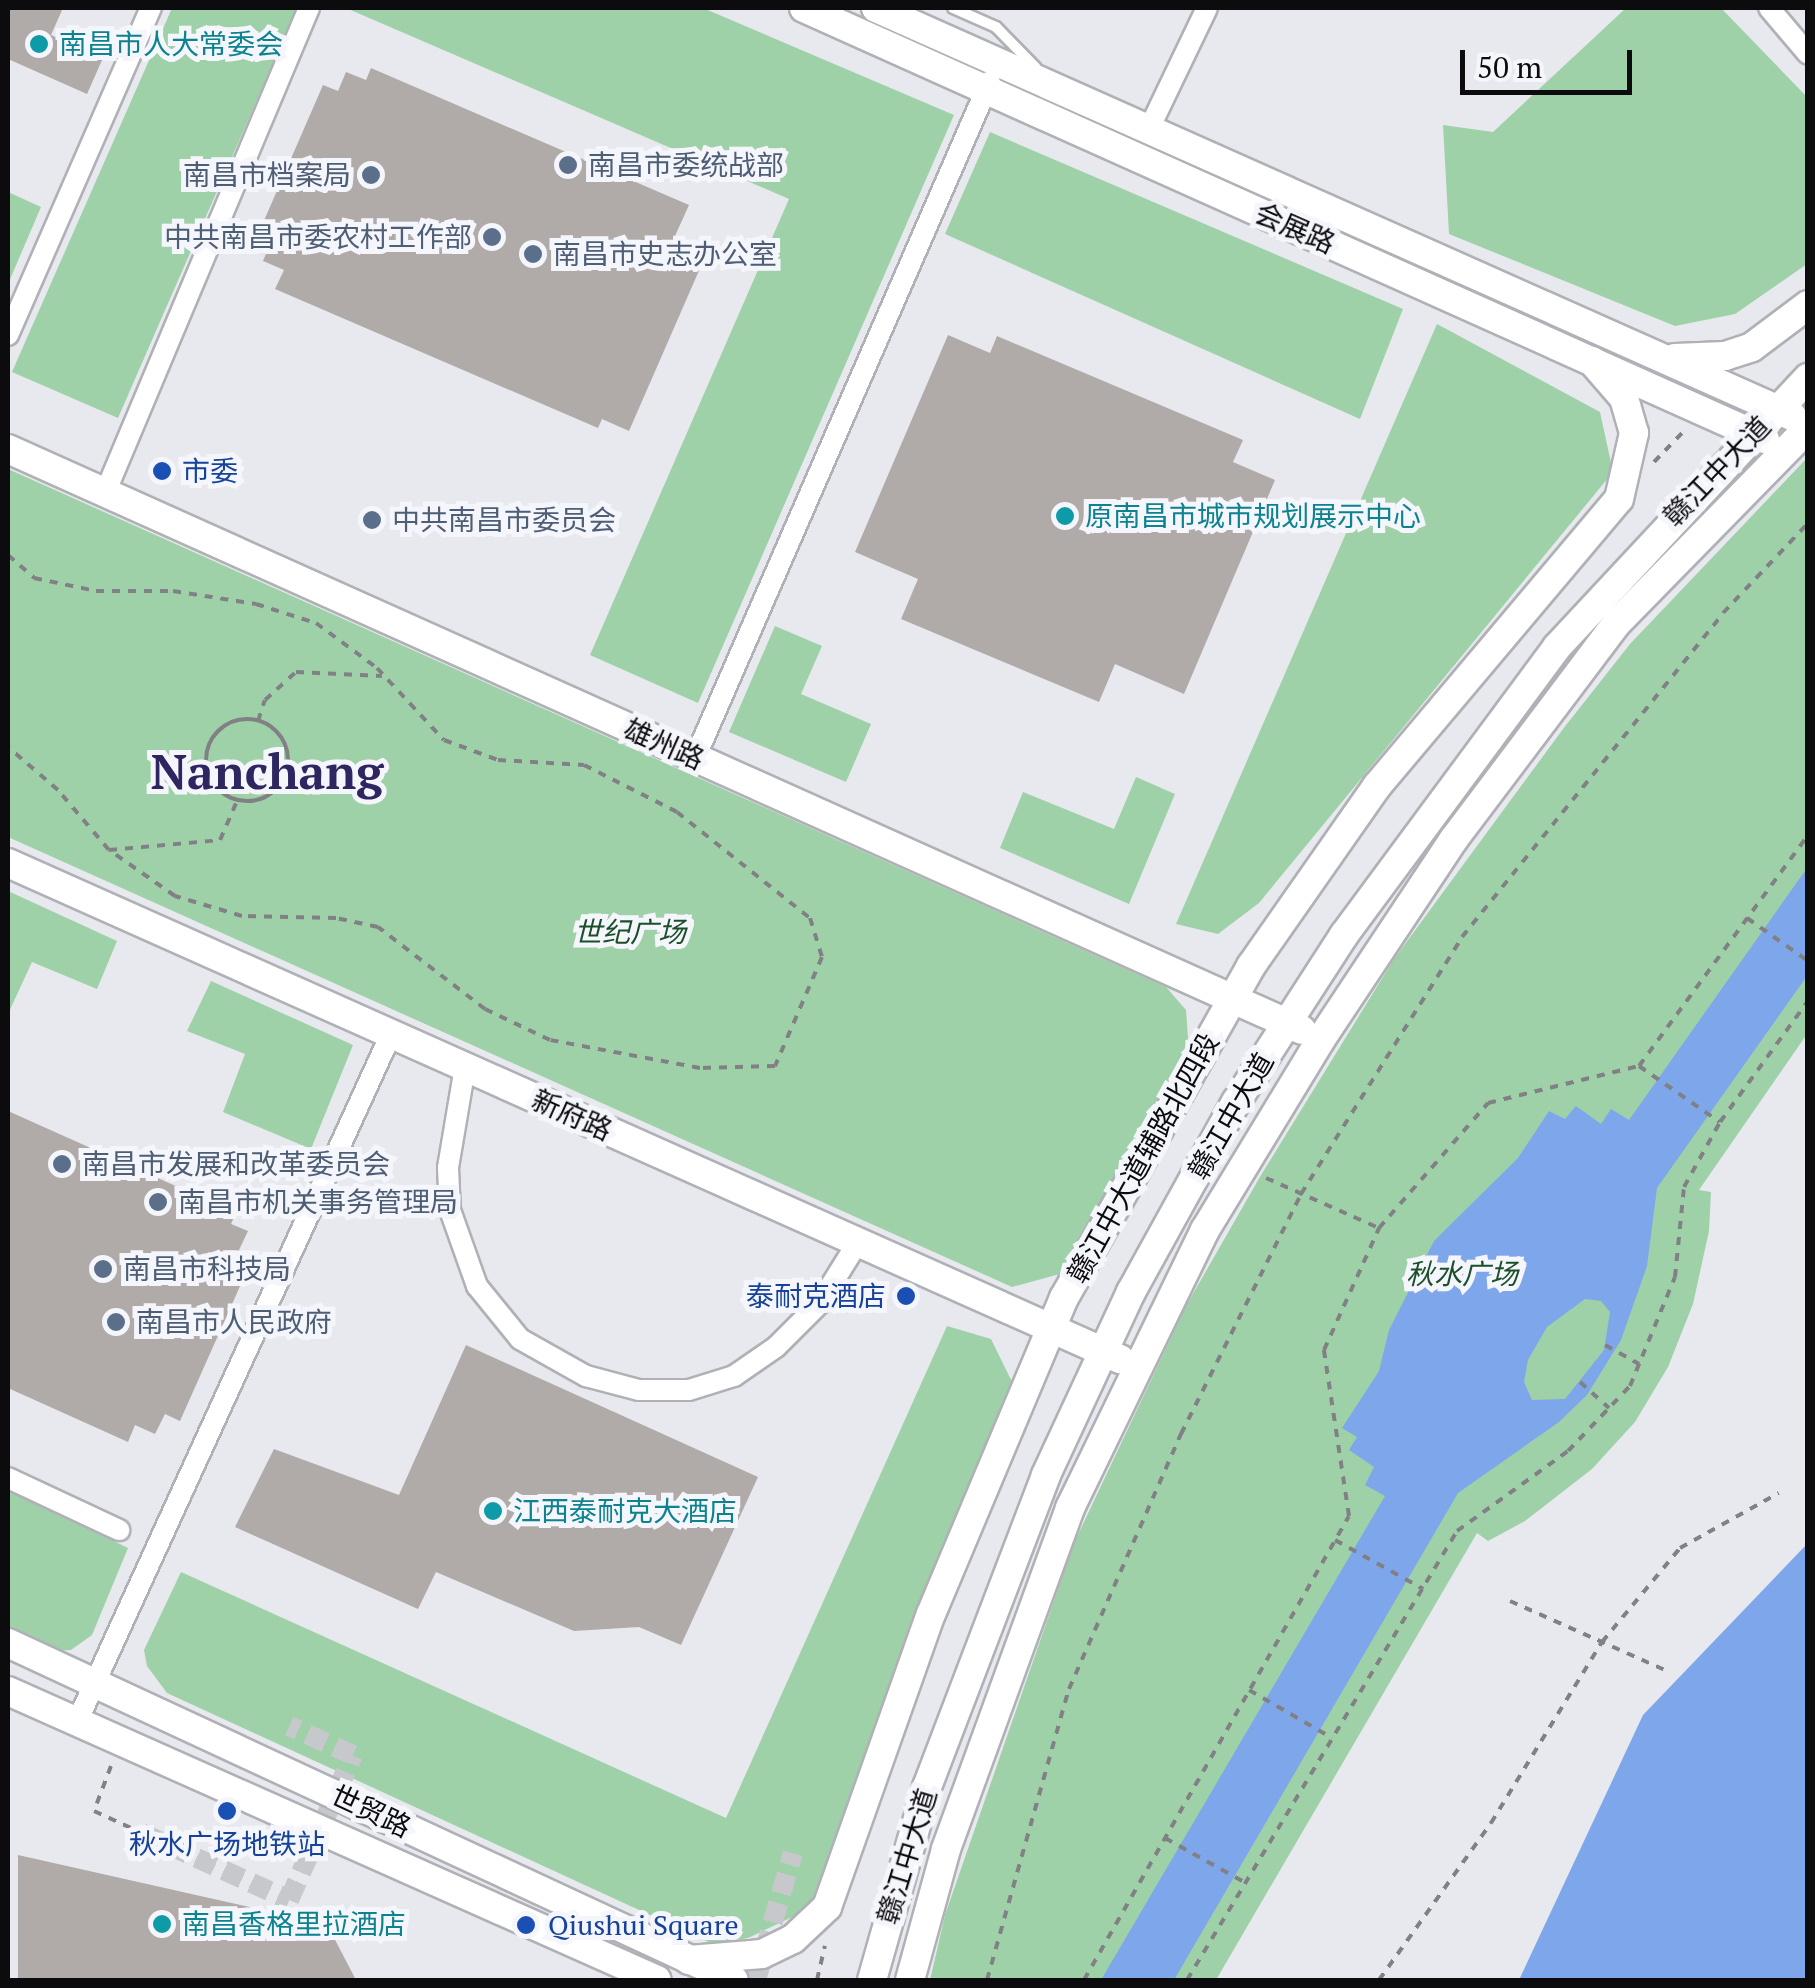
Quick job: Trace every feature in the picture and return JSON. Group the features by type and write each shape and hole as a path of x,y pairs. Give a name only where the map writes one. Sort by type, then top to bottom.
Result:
{"main road":[{"name":"会展路","path":"804,8 1785,449"},
{"name":"会展路","path":"876,8 1808,425"},
{"path":"1661,357 1725,356 1752,347 1808,305"},
{"name":"赣江中大道辅路北四段","path":"689,1960 762,1954 792,1939 827,1907 932,1614 1051,1328 1233,999 1377,786 1618,499 1634,433 1624,398 1592,362"},
{"name":"赣江中大道","path":"872,1980 927,1787 1046,1475 1103,1352 1236,1102 1458,774 1557,646 1808,378"},
{"name":"赣江中大道","path":"910,1980 985,1733 1070,1508 1205,1230 1321,1039 1454,839 1616,624 1808,425"},
{"name":"雄州路","path":"8,449 1321,1039"},
{"name":"新府路","path":"8,863 1136,1366"},
{"name":"世贸路","path":"8,1643 734,1980"},
{"name":"世贸路","path":"8,1690 657,1980"}],"street":[{"path":"8,335 151,8"},
{"path":"105,492 309,8"},
{"path":"1149,129 1206,8"},
{"path":"1769,8 1808,54"},
{"path":"696,758 999,62"},
{"path":"77,1722 391,1034"},
{"path":"466,1067 448,1168 450,1210 477,1286 520,1338 586,1376 638,1390 689,1390 734,1376 820,1303 858,1242"},
{"path":"8,1478 120,1530"}],"lane":[{"path":"953,8 996,27 1054,86"}],"path":[{"path":"987,1980 1068,1689 1180,1434 1301,1194 1462,938 1723,613 1808,522"},
{"path":"8,555 34,578 96,591 173,591 256,604 316,623 384,676 444,740 498,760 584,765 676,812 810,918 822,957 776,1066 700,1068 550,1040 485,1009 378,927 336,918 242,916 175,896 110,850 58,790 8,748"},
{"path":"258,720 265,700 296,672 384,676"},
{"path":"258,720 283,739 288,770 280,786 256,802 237,800 210,780 206,755 225,726 258,720"},
{"path":"110,850 220,840 237,800"},
{"path":"1084,1980 1349,1516 1324,1350 1379,1228 1488,1103 1639,1066 1808,835"},
{"path":"1747,918 1808,961"},
{"path":"1188,1980 1457,1531 1568,1451 1630,1386 1675,1277 1684,1187 1720,1122 1808,1001"},
{"path":"1639,1066 1720,1122"},
{"path":"1260,1176 1379,1228"},
{"path":"1605,1345 1639,1364"},
{"path":"1580,1382 1609,1408"},
{"path":"1379,1980 1491,1823 1602,1642 1680,1548 1779,1493"},
{"path":"1335,1540 1422,1589"},
{"path":"1510,1601 1667,1671"},
{"path":"1250,1690 1333,1738"},
{"path":"114,1759 94,1811 142,1833"},
{"path":"1165,1838 1246,1884"}],"green space":[{"path":"172,8 297,8 118,418 12,372"},
{"path":"346,8 703,8 954,115 698,703 590,655 789,199"},
{"path":"1626,8 1721,8 1807,97 1807,264 1735,314 1675,326 1449,234 1443,125 1493,132"},
{"path":"990,132 1403,309 1360,419 945,234"},
{"path":"8,192 41,207 8,284"},
{"path":"1437,324 1600,412 1613,472 1259,903 1218,934 1176,924"},
{"name":"秋水广场","path":"1807,458 1807,1034 1699,1190 1711,1192 1709,1231 1693,1304 1668,1367 1635,1422 1592,1469 1525,1521 1488,1541 1477,1533 1216,1980 930,1980 945,1915 1074,1543 1186,1306 1261,1175 1394,959 1563,729 1630,644"},
{"name":"世纪广场","path":"8,469 1166,987 1186,1010 1189,1051 1067,1272 1012,1287 8,837"},
{"path":"775,626 822,646 801,694 871,724 846,782 729,732"},
{"path":"1136,777 1175,794 1129,904 1000,848 1023,792 1114,829"},
{"path":"8,891 117,941 97,989 32,962 8,1014"},
{"path":"211,981 353,1045 311,1149 223,1112 245,1054 187,1031"},
{"path":"947,1326 991,1339 1014,1386 951,1526 825,1886 805,1911 748,1938 713,1944 167,1693 147,1666 144,1650 181,1572 726,1818"},
{"path":"8,1490 128,1548 92,1635 71,1650 53,1651 8,1631"}],"water":[{"path":"1807,868 1807,976 1657,1188 1647,1266 1621,1340 1587,1395 1559,1422 1458,1493 1174,1980 1101,1980 1385,1496 1365,1485 1374,1467 1349,1450 1357,1437 1342,1428 1379,1371 1389,1330 1434,1241 1518,1158 1549,1111 1565,1119 1576,1106 1601,1124 1611,1109 1629,1120","holes":["1585,1299 1601,1301 1610,1312 1604,1350 1565,1399 1532,1400 1524,1382 1528,1360 1547,1327"]},
{"path":"1807,1544 1807,1980 1519,1980 1643,1715"}],"building":[{"name":"南昌市人大常委会","path":"8,8 63,8 51,35 103,58 87,94 8,59"},
{"path":"371,68 689,205 675,236 708,250 629,431 602,419 598,428 275,289 284,270 263,261 269,246 256,239 323,85 338,91 346,72 366,80"},
{"name":"原南昌市城市规划展示中心","path":"948,335 990,353 997,336 1243,440 1233,462 1275,480 1184,694 1115,664 1099,702 901,619 918,579 855,552"},
{"name":"南昌市人民政府","path":"8,1111 236,1213 231,1224 248,1231 239,1250 253,1257 180,1421 165,1414 155,1434 135,1425 128,1442 8,1388"},
{"name":"江西泰耐克大酒店","path":"466,1345 758,1477 681,1645 639,1627 574,1631 436,1572 418,1609 235,1527 274,1449 399,1495"},
{"name":"南昌香格里拉酒店","path":"18,1855 280,1914 332,1934 356,1980 18,1980"}],"tunnel":[{"path":"142,1833 289,1900 353,1755 289,1726"},
{"path":"756,1980 793,1853"}],"place":[{"name":"南昌市人大常委会","path":"39,44"},
{"name":"南昌市委统战部","path":"568,165"},
{"name":"南昌市档案局","path":"371,175"},
{"name":"中共南昌市委农村工作部","path":"492,237"},
{"name":"南昌市史志办公室","path":"533,254"},
{"name":"市委","path":"162,471"},
{"name":"原南昌市城市规划展示中心","path":"1065,516"},
{"name":"中共南昌市委员会","path":"372,520"},
{"name":"南昌市发展和改革委员会","path":"62,1164"},
{"name":"南昌市机关事务管理局","path":"158,1202"},
{"name":"南昌市科技局","path":"103,1269"},
{"name":"泰耐克酒店","path":"906,1296"},
{"name":"南昌市人民政府","path":"116,1322"},
{"name":"江西泰耐克大酒店","path":"493,1511"},
{"name":"秋水广场地铁站","path":"227,1811"},
{"name":"南昌香格里拉酒店","path":"162,1924"},
{"name":"Qiushui Square","path":"526,1925"}],"district":[{"name":"Nanchang","path":"267,772"}]}
